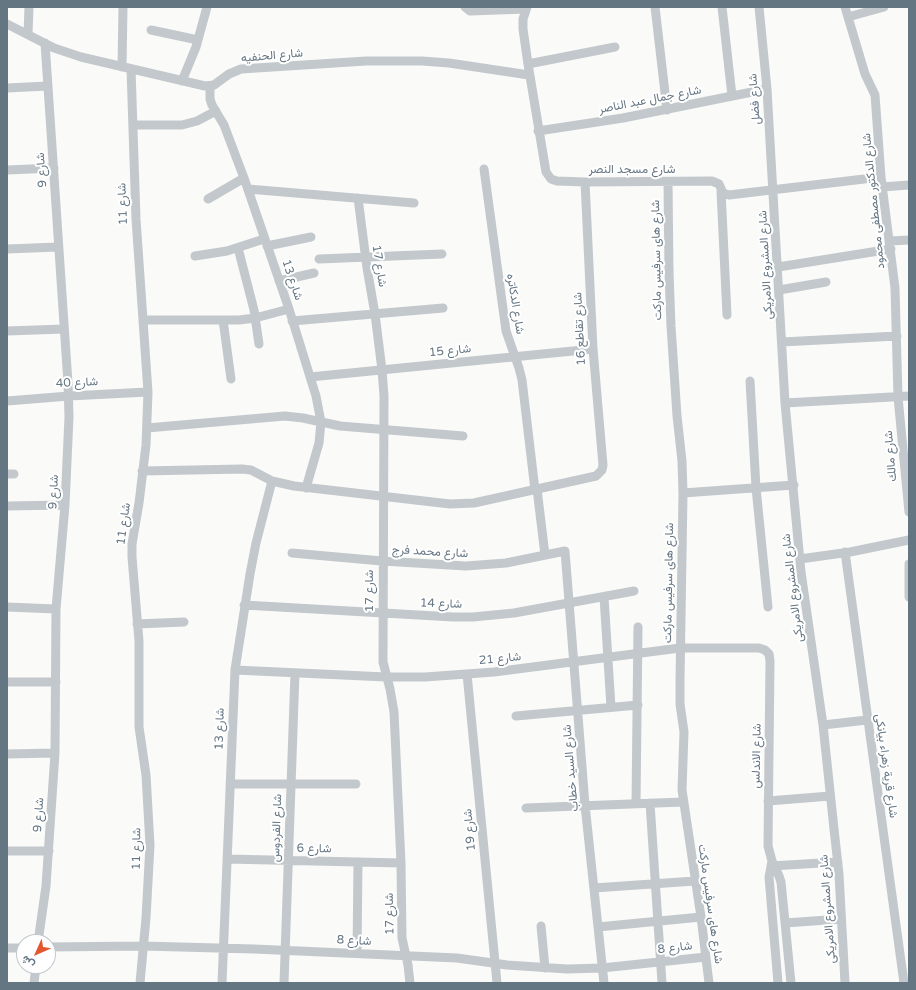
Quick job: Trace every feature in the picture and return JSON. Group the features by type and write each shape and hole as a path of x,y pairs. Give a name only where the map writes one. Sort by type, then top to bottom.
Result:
{"street":[{"path":"28,34 29,7"},
{"name":"شارع 11","path":"123,7 133,125 136,219 148,392 147,428 139,503 132,544 140,665 140,727 146,775 150,845 146,918 140,983"},
{"path":"182,80 198,40 207,7"},
{"path":"465,7 470,11 526,8"},
{"path":"654,7 667,110"},
{"path":"722,7 732,96"},
{"name":"شارع فضل","path":"759,7 767,89 773,189"},
{"name":"شارع الدكتور مصطفى محمود","path":"845,7 865,74 875,95 882,187 895,288 898,397"},
{"path":"848,17 884,7"},
{"name":"شارع مسجد النصر","path":"526,8 523,19 523,30 538,131 546,172 554,181 715,181 719,184 721,191 724,194 729,195 881,177"},
{"path":"7,24 45,43 81,58 210,86"},
{"path":"151,30 198,40"},
{"name":"شارع 9","path":"39,934 49,851 55,753 56,609 65,505 69,396 45,43"},
{"path":"528,64 615,47"},
{"name":"شارع الحنفيه","path":"210,86 218,83 229,74 241,69 366,61 403,60 442,62 530,75"},
{"path":"7,88 48,86"},
{"name":"شارع 13","path":"210,86 210,99 224,125 248,189 318,403 321,422 318,450 306,488"},
{"name":"شارع جمال عبد الناصر","path":"538,131 667,110 767,89"},
{"path":"133,125 182,125 196,121 216,111"},
{"path":"7,170 54,168"},
{"name":"شارع الدكاتره","path":"484,169 506,331 522,380 545,555"},
{"path":"208,199 244,178"},
{"name":"شارع تقاطع 16","path":"536,490 591,478 599,474 603,465 592,349 585,182"},
{"name":"شارع هاى سرفيس ماركت","path":"668,182 671,326 677,416 682,461 683,493 680,648 680,704 684,732 682,778 683,802 701,917 709,983"},
{"path":"882,187 909,185"},
{"path":"248,189 414,203"},
{"name":"شارع المشروع الامريكى","path":"773,189 785,402 801,572 823,725 838,862 845,983"},
{"path":"721,191 727,315"},
{"name":"شارع 17","path":"358,198 375,314 384,396 382,496 382,662 391,694 394,712 401,863 402,938 410,983"},
{"path":"195,256 266,242 311,237"},
{"path":"778,267 909,240"},
{"path":"7,249 58,246"},
{"path":"238,248 255,318 259,344"},
{"path":"319,259 442,254"},
{"path":"279,281 314,273"},
{"path":"779,290 826,282"},
{"path":"292,321 443,308"},
{"path":"142,320 223,320 255,318 288,309"},
{"path":"223,320 231,379"},
{"path":"7,331 64,329"},
{"path":"782,342 897,336"},
{"name":"شارع 15","path":"310,377 592,349"},
{"path":"750,381 756,488 768,607"},
{"name":"شارع 40","path":"7,400 148,392"},
{"path":"785,402 909,396"},
{"name":"شارع مالك","path":"898,397 909,507"},
{"path":"147,428 285,416 340,426 463,436"},
{"path":"142,471 242,469 251,470 272,481 306,488 450,504 462,504 536,490"},
{"name":"شارع 13","path":"222,983 234,670 244,605 256,543 272,481"},
{"path":"683,493 794,485"},
{"path":"7,506 65,505"},
{"path":"800,559 909,540"},
{"name":"شارع محمد فرج","path":"292,553 382,561 466,566 506,563 565,551"},
{"name":"شارع السيد خطاب","path":"565,551 585,805 604,983"},
{"name":"شارع قرية زهراء بيانكى","path":"845,552 904,983"},
{"path":"909,564 909,597"},
{"name":"شارع 14","path":"244,605 473,617 514,613 634,591"},
{"path":"604,597 611,707"},
{"path":"7,607 56,609"},
{"path":"137,624 184,622"},
{"path":"636,803 639,653 638,627"},
{"name":"شارع 21","path":"234,670 386,677 425,677 521,669 608,656 680,648 759,648 767,652"},
{"name":"شارع الاندلس","path":"767,652 770,657 768,846 772,865 781,882 791,983"},
{"name":"شارع الفردوس","path":"284,983 295,673"},
{"name":"شارع 19","path":"467,674 497,983"},
{"path":"7,682 56,682"},
{"path":"516,716 638,705"},
{"path":"823,725 867,720"},
{"path":"7,754 55,753"},
{"path":"230,784 356,784"},
{"path":"768,801 830,796"},
{"path":"526,808 683,802"},
{"path":"650,803 662,983"},
{"path":"7,851 49,851"},
{"name":"شارع 6","path":"227,860 401,863"},
{"path":"357,953 358,862"},
{"path":"772,865 838,862"},
{"name":"شارع الاندلس","path":"772,865 769,877 778,983"},
{"path":"594,888 695,881"},
{"path":"771,904 775,898 783,903"},
{"path":"598,928 701,917"},
{"path":"785,923 841,919"},
{"path":"541,926 545,968"},
{"name":"شارع 8","path":"56,947 143,946 357,953 457,958 567,969 602,968 706,957"}]}
